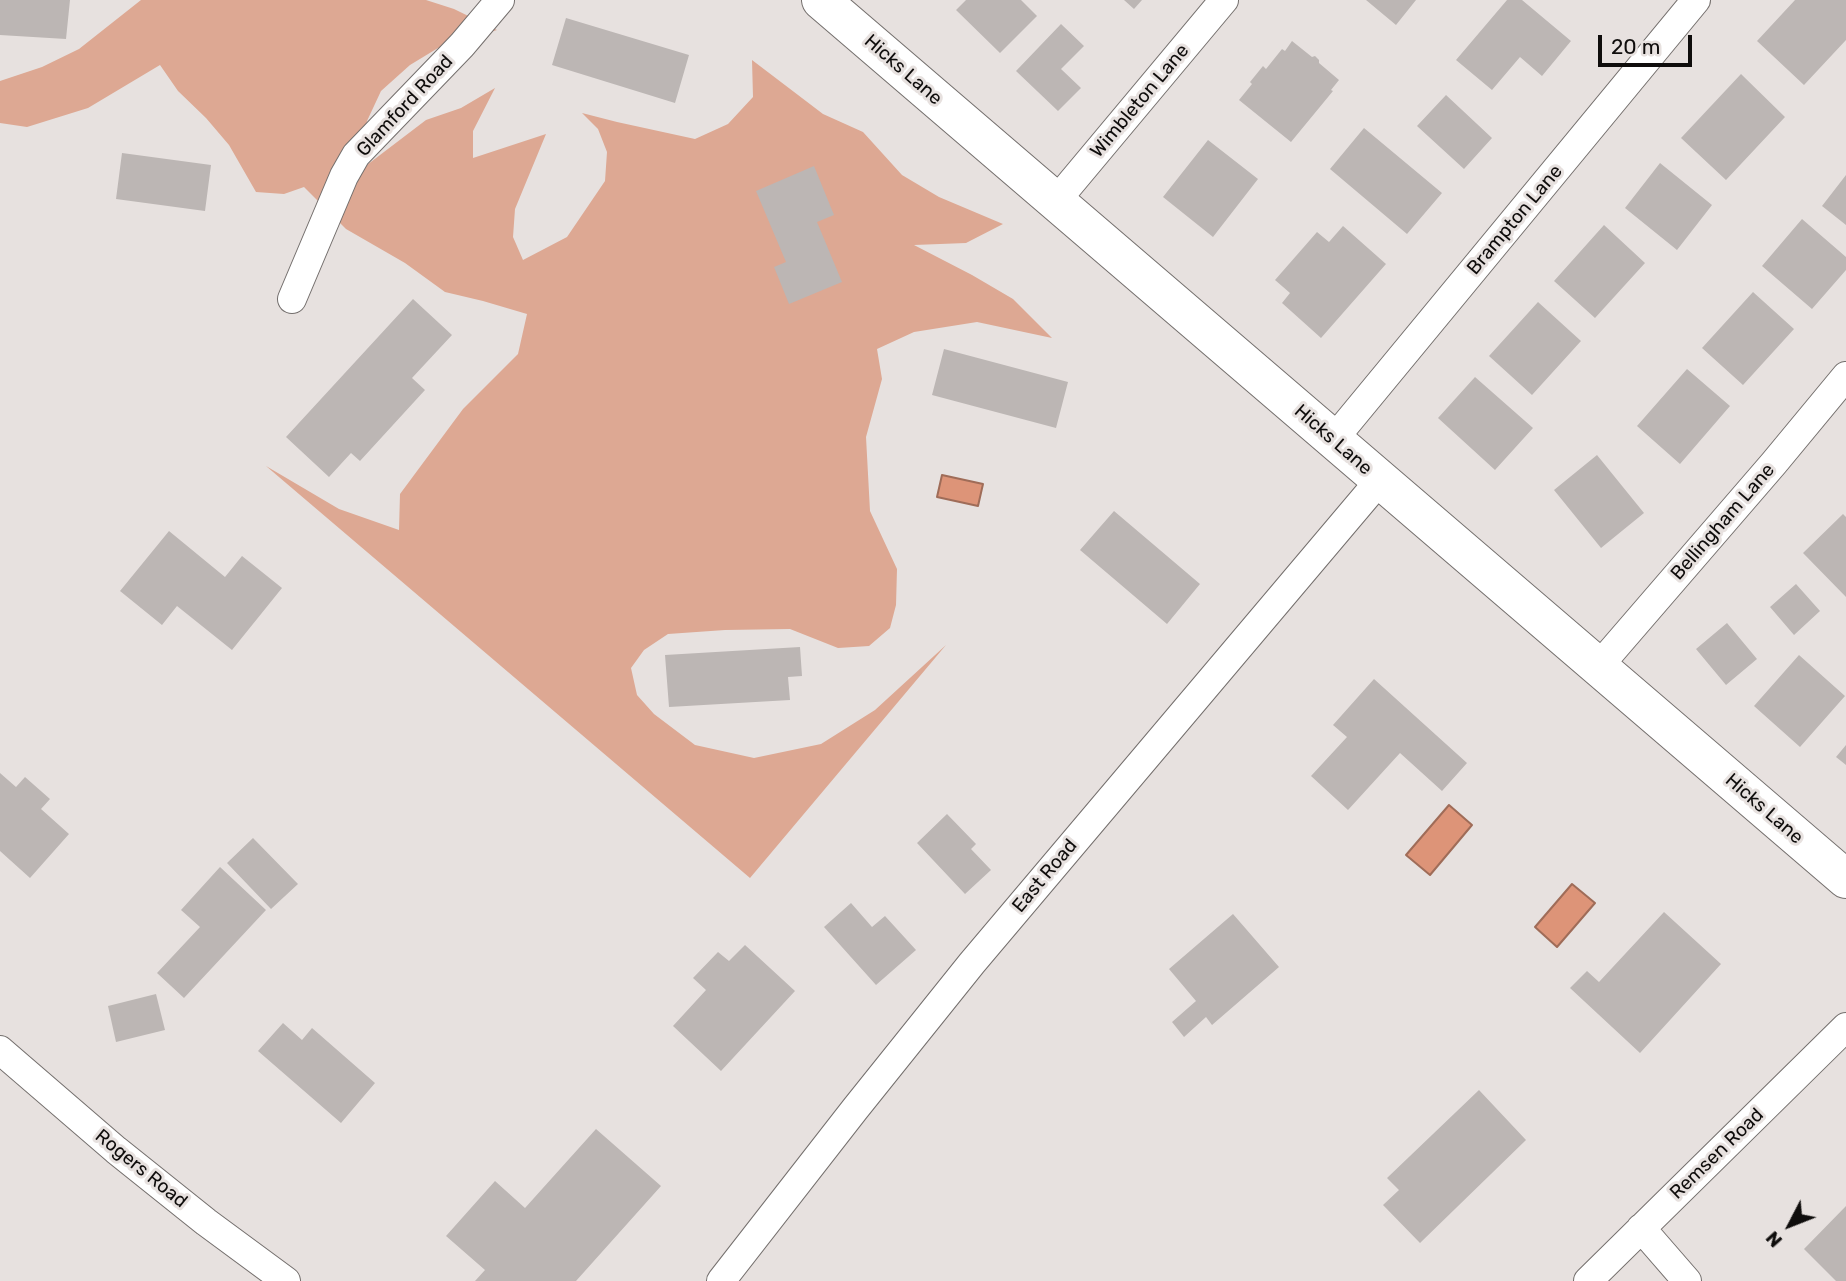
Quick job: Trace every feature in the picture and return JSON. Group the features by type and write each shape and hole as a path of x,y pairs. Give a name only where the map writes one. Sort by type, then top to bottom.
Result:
{"main road":[{"name":"Hicks Lane","path":"821,0 1846,879"}],"street":[{"name":"Glamford Road","path":"292,299 344,176 356,155 462,45 500,0"},
{"name":"Wimbleton Lane","path":"1056,201 1224,0"},
{"name":"Brampton Lane","path":"1333,440 1696,0"},
{"name":"Bellingham Lane","path":"1598,667 1846,376"},
{"name":"East Road","path":"721,1281 972,963 1380,481"},
{"name":"Remsen Road","path":"1588,1281 1846,1027"},
{"name":"Rogers Road","path":"0,1050 145,1173 286,1281"},
{"path":"1641,1228 1687,1281"}],"shaded area":[{"path":"141,0 426,0 454,9 497,30 438,48 410,65 381,91 367,121 359,171 426,120 461,108 495,88 473,131 473,158 546,134 515,209 513,237 523,260 567,237 605,181 607,152 598,129 582,113 695,139 728,124 753,97 752,60 823,114 863,132 902,175 939,197 1003,224 966,243 914,245 1013,299 1052,338 977,322 914,332 877,349 882,379 866,437 870,511 897,569 896,605 890,628 869,646 838,648 790,629 668,634 644,650 631,668 637,695 654,714 695,745 754,758 821,744 875,710 946,645 750,878 266,466 339,509 399,530 400,494 463,409 518,354 527,314 445,292 405,263 346,229 304,187 284,194 256,192 229,145 178,91 160,65 88,108 27,127 0,123 0,81 42,67 79,49"},
{"path":"942,475 983,484 978,506 937,497"},
{"path":"1449,805 1472,825 1430,875 1406,855"},
{"path":"1572,884 1595,903 1557,947 1535,927"}],"building":[{"path":"0,0 70,0 66,39 0,35"},
{"path":"966,0 1021,0 1037,16 1000,53 956,10"},
{"path":"1124,0 1142,0 1134,9"},
{"path":"1366,0 1416,0 1396,25"},
{"path":"1507,0 1522,0 1571,41 1542,76 1520,57 1492,90 1456,60"},
{"path":"1795,0 1846,0 1846,40 1804,85 1757,41"},
{"path":"566,18 689,55 675,103 552,65"},
{"path":"1061,24 1084,46 1061,69 1081,88 1058,111 1016,71"},
{"path":"1292,41 1312,57 1315,56 1319,63 1339,80 1291,142 1239,100 1263,66 1266,69"},
{"path":"1741,74 1785,117 1726,180 1681,138"},
{"path":"1446,95 1492,138 1464,169 1417,126"},
{"path":"1364,128 1442,193 1407,234 1330,169"},
{"path":"1208,140 1258,179 1213,237 1163,197"},
{"path":"122,153 211,165 205,211 116,199"},
{"path":"1660,163 1712,205 1677,250 1625,208"},
{"path":"814,166 834,215 817,222 842,282 789,304 774,267 786,262 756,191"},
{"path":"1846,175 1846,225 1822,206"},
{"path":"1802,219 1846,257 1846,270 1812,309 1762,266"},
{"path":"1604,225 1645,263 1595,318 1554,281"},
{"path":"1343,226 1386,264 1321,338 1282,303 1290,293 1275,280 1317,232 1329,242"},
{"path":"1753,292 1794,329 1743,385 1702,348"},
{"path":"413,299 452,335 412,378 425,390 360,461 351,453 329,477 286,437"},
{"path":"1538,302 1581,341 1532,395 1489,356"},
{"path":"944,349 1068,382 1056,428 932,395"},
{"path":"1687,369 1730,406 1680,464 1637,426"},
{"path":"1475,377 1533,428 1495,470 1438,418"},
{"path":"1597,455 1644,513 1601,548 1554,490"},
{"path":"1114,511 1200,584 1167,624 1080,550"},
{"path":"1843,514 1846,517 1846,597 1803,553"},
{"path":"169,531 225,577 242,556 282,588 232,650 177,606 162,625 120,591"},
{"path":"1796,584 1820,611 1794,635 1770,607"},
{"path":"1727,623 1757,659 1726,685 1696,649"},
{"path":"800,647 802,676 788,677 790,700 669,707 665,655"},
{"path":"1799,655 1845,696 1800,747 1754,706"},
{"path":"1374,679 1467,763 1442,791 1400,753 1348,810 1311,776 1347,737 1333,725"},
{"path":"1846,745 1846,765 1836,757"},
{"path":"0,773 16,787 25,777 50,799 41,809 69,834 30,878 0,851"},
{"path":"947,814 976,844 971,849 991,870 965,894 917,843"},
{"path":"253,838 298,884 271,909 227,863"},
{"path":"220,867 266,910 184,998 157,973 200,927 181,910"},
{"path":"851,903 872,927 885,916 916,950 876,985 824,927"},
{"path":"1664,912 1721,964 1640,1053 1570,988 1587,971 1599,982"},
{"path":"1233,914 1279,967 1212,1025 1206,1017 1184,1037 1172,1022 1196,1001 1169,969"},
{"path":"745,945 795,991 721,1071 673,1026 706,990 693,978 718,952 729,961"},
{"path":"156,994 165,1030 116,1042 108,1006"},
{"path":"283,1023 302,1040 312,1028 375,1083 341,1123 258,1051"},
{"path":"1479,1090 1526,1140 1420,1243 1383,1205 1399,1190 1387,1178"},
{"path":"596,1129 661,1186 576,1281 475,1281 485,1270 446,1236 495,1181 525,1208"},
{"path":"1846,1206 1846,1281 1836,1281 1804,1249"}]}
